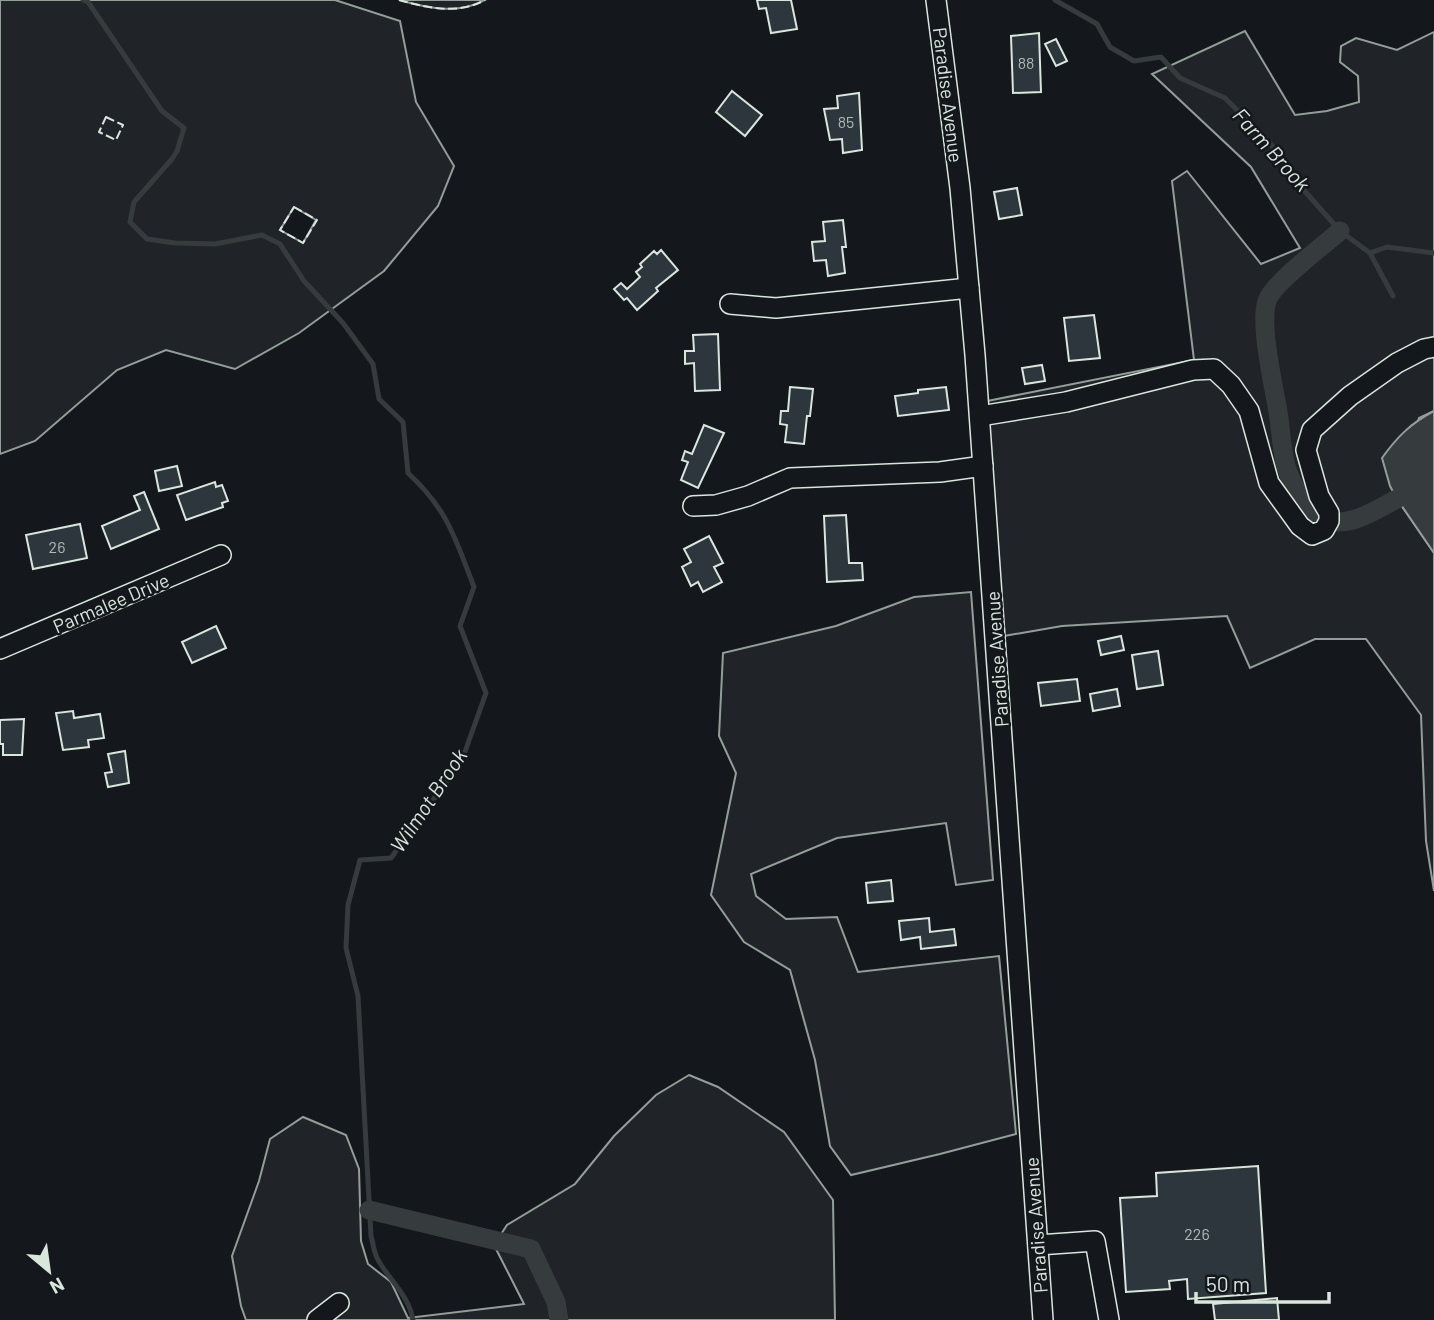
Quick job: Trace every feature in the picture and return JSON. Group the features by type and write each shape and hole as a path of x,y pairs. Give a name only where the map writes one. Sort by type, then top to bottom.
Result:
{"street":[{"name":"Paradise Avenue","path":"936,0 970,288 1043,1320"},
{"path":"730,304 776,308 970,288"},
{"path":"980,416 1066,402 1194,370 1214,369 1231,384 1249,411 1269,483 1300,526 1312,535 1324,530 1329,521 1329,513 1319,496 1306,450 1312,430 1350,396 1396,363 1434,347"},
{"path":"693,506 716,505 748,496 790,478 940,472 983,466"},
{"name":"Parmalee Drive","path":"0,649 221,555"},
{"path":"1038,1245 1095,1241 1109,1320"},
{"path":"317,1320 340,1303"}],"shaded area":[{"path":"0,0 335,0 400,21 416,102 454,166 438,206 384,271 299,333 235,369 166,350 117,370 35,441 0,454","holes":["294,207 316,220 303,243 280,230"]},
{"path":"399,0 485,0 475,5 442,9"},
{"path":"1245,31 1295,115 1327,111 1359,102 1358,76 1340,62 1341,46 1356,38 1397,50 1434,32 1434,411 1419,418 1397,499 1434,553 1434,891 1426,841 1421,715 1366,639 1315,639 1250,668 1227,616 1062,626 1004,636 987,401 1194,360 1172,181 1187,171 1261,264 1300,248 1251,167 1152,74"},
{"path":"1434,411 1434,553 1397,499 1390,486 1382,458 1405,431"},
{"path":"971,592 993,880 956,885 946,823 837,838 751,874 756,896 786,919 837,917 858,972 999,956 1016,1134 851,1175 830,1146 815,1060 790,970 744,942 711,895 736,773 719,736 723,653 836,626 914,597"},
{"path":"689,1075 718,1087 784,1132 833,1200 835,1320 246,1320 232,1256 259,1181 270,1139 303,1117 346,1135 359,1169 361,1241 368,1264 391,1282 408,1318 524,1304 494,1245 507,1225 575,1184 614,1136 656,1095"}],"building":[{"path":"757,0 791,0 797,29 771,33 766,8 759,9"},
{"path":"1039,33 1041,92 1013,93 1011,36"},
{"path":"1056,39 1067,61 1056,66 1045,44"},
{"path":"732,91 762,115 745,136 716,112"},
{"path":"859,93 862,150 843,153 842,139 830,140 824,109 838,108 837,96"},
{"path":"1017,188 1022,215 999,219 994,192"},
{"path":"843,220 845,273 828,276 826,260 814,261 812,242 825,241 823,222"},
{"path":"661,250 678,270 656,288 658,291 637,310 627,298 624,300 614,289 621,283 627,289 640,277 636,272 642,267 640,264 654,251 657,254"},
{"path":"1094,315 1100,358 1069,361 1064,318"},
{"path":"718,334 720,390 695,391 694,363 685,364 685,351 694,351 693,335"},
{"path":"1042,365 1045,381 1025,384 1022,368"},
{"path":"790,387 813,389 804,444 785,442 787,425 780,424 781,411 788,411"},
{"path":"946,387 949,410 898,416 895,396"},
{"path":"704,425 724,433 698,488 681,480 688,462 682,460 685,451 692,454"},
{"path":"177,466 182,486 159,491 155,471"},
{"path":"215,482 216,487 222,485 228,501 222,503 223,507 186,520 177,495"},
{"path":"144,492 159,529 111,549 102,526 140,510 134,496"},
{"path":"846,515 849,563 862,563 863,580 827,582 824,516"},
{"path":"80,524 87,558 33,569 26,535"},
{"path":"709,536 723,563 714,567 722,582 703,592 698,582 691,586 682,567 691,562 684,549"},
{"path":"216,626 226,648 192,663 182,642"},
{"path":"1121,636 1124,650 1101,655 1098,641"},
{"path":"1158,651 1163,685 1137,689 1132,655"},
{"path":"1077,679 1080,701 1041,706 1038,683"},
{"path":"1117,689 1120,706 1093,711 1090,694"},
{"path":"73,711 74,718 100,714 104,738 88,740 89,747 63,750 56,713"},
{"path":"24,719 22,755 3,755 0,720"},
{"path":"125,751 129,783 108,787 105,773 112,772 108,754"},
{"path":"891,880 893,901 868,903 866,883"},
{"path":"929,918 930,932 954,929 956,945 921,949 920,937 901,940 899,921"},
{"path":"1258,1166 1266,1293 1188,1299 1187,1279 1169,1281 1170,1289 1126,1292 1120,1198 1157,1196 1156,1173"},
{"path":"1277,1298 1279,1320 1215,1320 1213,1304"}],"waterway":[{"name":"Wilmot Brook","path":"83,0 88,2 162,111 184,128 172,159 134,202 130,222 147,239 215,244 262,235 280,244 304,281 343,323 373,364 379,399 403,422 408,473 441,512 474,587 460,626 486,693 462,760 391,858 360,860 348,905 346,948 358,996 371,1236 377,1258 403,1295 413,1320"},
{"name":"Farm Brook","path":"1055,0 1097,24 1110,47 1134,61 1161,57 1180,78 1225,98 1269,142 1302,188 1340,231 1370,253 1393,296"},
{"path":"1340,231 1288,275 1267,301 1266,342 1285,460 1301,498 1313,511 1327,520 1354,520 1397,499"},
{"path":"1370,253 1387,247 1434,253"},
{"path":"369,1210 531,1249 556,1302 559,1320"}],"fence":[{"path":"399,0 442,9 475,5 485,0"},
{"path":"106,117 123,125 116,140 99,132 106,117"},
{"path":"294,207 317,220 303,243 280,230 294,207"}]}
